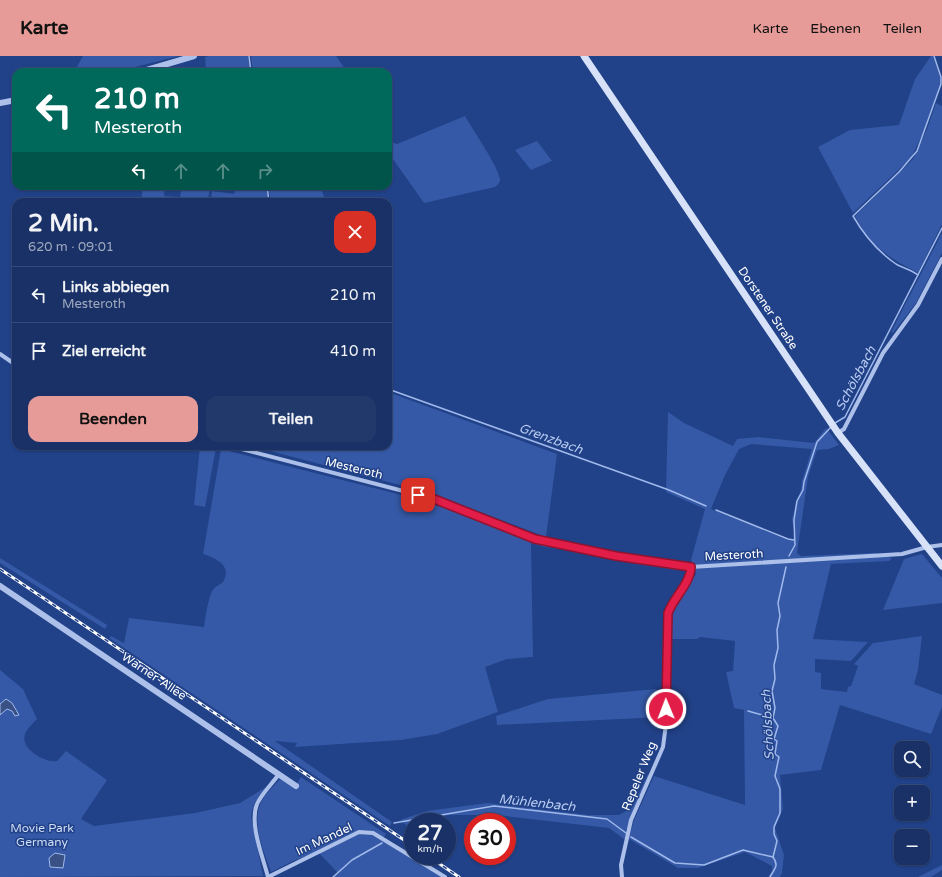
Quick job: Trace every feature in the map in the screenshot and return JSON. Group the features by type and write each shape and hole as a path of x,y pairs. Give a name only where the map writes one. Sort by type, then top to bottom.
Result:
{"main road":[{"name":"Dorstener Straße","path":"584,56 835,428 942,566"}],"street":[{"path":"154,68 194,56"},
{"path":"0,103 12,101"},
{"path":"835,428 844,429 883,353 918,305 942,259"},
{"path":"0,354 12,362"},
{"name":"Mesteroth","path":"245,450 434,499 535,539 616,556 691,567 902,554 927,547 942,545"},
{"name":"Repeler Weg","path":"622,877 621,865 632,820 663,747 666,724 665,694 668,613 671,604 688,578 691,567"},
{"name":"Warner-Allee","path":"0,586 296,786"},
{"path":"268,877 258,841 254,815 262,796 279,774"},
{"name":"Im Mandel","path":"268,877 359,832 373,833 445,877"}],"green space":[{"path":"83,56 179,56 131,68 76,68"},
{"path":"248,56 250,68 206,68 205,57"},
{"path":"251,56 336,56 344,68 252,68"},
{"path":"931,56 933,56 941,83 925,129 911,158 853,213 818,147 850,130 899,125 915,79"},
{"path":"936,103 942,106 942,224 918,273 898,262 881,250 867,236 855,216 913,159 927,129"},
{"path":"465,116 495,166 500,182 495,187 424,203 392,158 392,142 397,144"},
{"path":"537,141 552,161 531,170 515,150"},
{"path":"142,190 165,190 164,196 180,197 181,190 209,190 208,198 142,198"},
{"path":"235,190 266,190 268,198 211,198 212,191 234,194"},
{"path":"269,190 322,190 324,198 270,198"},
{"path":"942,233 942,253 916,303 893,333 891,332"},
{"path":"392,393 557,454 546,537 434,494 266,450 392,450"},
{"path":"668,412 684,423 733,446 737,439 758,437 814,443 826,428 839,445 829,449 817,450 808,477 797,553 801,556 874,553 892,558 889,561 831,564 813,639 868,642 851,661 815,659 815,672 821,673 821,689 847,692 848,687 851,686 858,666 854,664 873,643 922,636 918,670 914,684 942,695 942,707 931,734 840,705 821,770 780,775 783,809 775,828 784,855 782,873 780,877 768,877 772,871 772,866 745,852 698,868 678,868 629,839 624,839 609,828 516,817 516,813 464,813 464,815 456,815 456,813 421,813 487,803 588,815 619,815 632,808 648,774 650,775 626,831 630,834 634,820 654,776 745,805 744,710 734,708 726,672 733,671 735,641 700,637 697,639 670,639 671,614 674,605 696,574 691,560 705,509 666,492","holes":["751,444 812,449 802,481 801,490 796,501 792,520 794,530 793,540 788,540 711,509 725,475 739,449"]},
{"path":"200,450 216,450 205,507 194,505"},
{"path":"221,450 225,450 429,502 542,544 562,542 617,552 667,564 679,562 678,570 635,564 587,553 545,547 531,543 533,657 507,659 485,667 498,712 437,734 401,740 295,747 297,743 275,741 392,822 390,826 109,638 111,636 124,643 129,618 204,627 210,596 215,587 223,582 226,576 226,571 217,560 203,554"},
{"path":"922,554 942,578 942,603 883,610 904,559"},
{"path":"0,558 107,625 105,629 0,563"},
{"name":"Movie Park Germany","path":"0,670 23,689 37,719 25,734 24,740 30,750 46,760 52,761 57,761 66,751 107,780 81,819 94,826 195,813 240,803 266,787 254,804 251,816 263,876 0,877"},
{"path":"656,689 660,693 662,717 497,725 496,716 548,699"},
{"path":"301,777 386,834 382,840 404,854 404,865 423,865 442,877 334,877 338,873 318,852 293,861 271,872 264,854 259,834 258,815 260,806 264,797 280,779 294,788"},
{"path":"942,865 942,870 931,877 918,877"}],"shaded area":[{"path":"6,699 12,703 19,715 15,716 12,711 7,709 0,715 0,704"},
{"path":"55,853 65,855 63,868 50,867 49,858"}],"waterway":[{"name":"Grenzbach","path":"249,56 250,68"},
{"path":"918,275 896,264 883,254 866,236 853,216 899,172 917,151 941,84 941,77 934,56"},
{"name":"Grenzbach","path":"268,190 268,198"},
{"name":"Schölsbach","path":"835,423 845,417 942,228"},
{"name":"Grenzbach","path":"392,390 669,490 706,506"},
{"name":"Schölsbach","path":"789,556 795,545 794,520 797,501 803,490 804,482 817,442 831,427"},
{"name":"Grenzbach","path":"716,510 788,539 794,540"},
{"name":"Schölsbach","path":"770,877 776,865 773,857 777,841 774,834 774,827 780,813 780,789 775,776 779,757 775,754 777,741 774,739 778,726 773,718 775,708 772,691 775,679 774,665 778,648 777,630 780,616 778,603 786,567"},
{"path":"748,711 766,716"},
{"name":"Mühlenbach","path":"394,823 494,806 607,819 626,833"},
{"name":"Mühlenbach","path":"631,837 675,863 704,865 743,850 773,857"},
{"name":"Mühlenbach","path":"333,877 352,860 382,843"}],"railway":[{"path":"0,569 404,840"},
{"path":"441,865 459,877"}],"route":[{"path":"418,495 434,499 535,539 616,556 691,567 691,573 671,604 668,613 665,694 666,709"}]}
